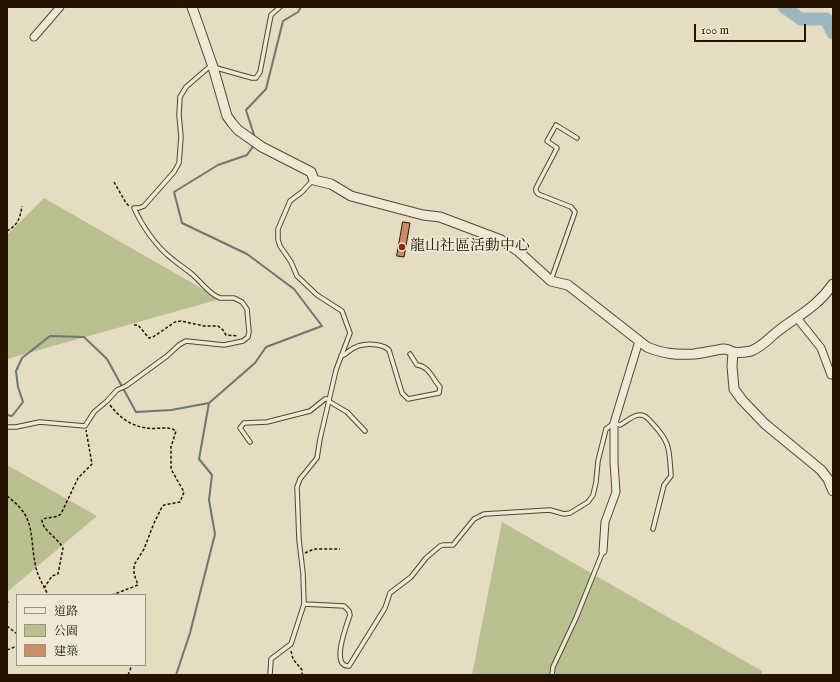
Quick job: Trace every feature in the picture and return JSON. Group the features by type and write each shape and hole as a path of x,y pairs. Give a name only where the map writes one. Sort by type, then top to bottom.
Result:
{"street":[{"path":"34,37 60,7"},
{"path":"192,7 213,67 227,116 238,130 260,146 311,172 314,180 331,184 351,196 423,215 440,217 501,240 518,251 551,281 568,285 647,347 661,352 674,354 695,354 726,349 733,352 744,352 758,348 778,331 830,294 833,284"},
{"path":"797,318 821,348 831,375"},
{"path":"603,550 605,522 616,492 614,423 639,340"},
{"path":"733,352 732,366 734,389 742,400 765,424 821,470 828,479 833,491"}],"lane":[{"path":"7,427 16,427 40,422 85,426 94,412 107,401 116,390 126,386 186,341 224,345 243,341 248,337 248,309 242,302 234,298 220,298 216,296 189,271 172,259 164,252 139,219 134,208 144,206 177,168 179,163 181,137 179,115 180,97 186,87 208,68 213,67 256,78 260,72 271,16 280,7"},
{"path":"551,281 575,212 571,207 538,194 536,188 557,148 547,140 556,125 577,138"},
{"path":"270,675 271,659 290,645 304,604 297,487 300,479 317,458 336,370 350,333 344,314 339,308 317,295 297,276 278,240 278,229 290,202 314,180"},
{"path":"341,356 362,344 384,346 390,350 402,393 406,398 411,400 439,393 440,387 433,380 427,368 417,365 410,354"},
{"path":"250,442 240,428 244,423 267,422 310,411 325,399 347,412 365,432"},
{"path":"304,604 344,606 349,611 350,615 341,643 340,658 343,664 349,666 385,608 390,593 411,577 426,558 440,546 453,545 477,517 484,514 550,510 559,514 564,514 570,513 588,502 593,495 598,461 606,429 614,423 620,425 638,415 644,415 662,433 668,444 671,476 664,485 653,529"},
{"path":"552,675 553,667 576,618 603,550"}],"path":[{"path":"114,182 126,203 131,208 134,208"},
{"path":"7,231 13,228 20,218 22,206"},
{"path":"134,325 138,325 149,338 153,337 175,322 181,321 204,326 218,326 226,335 248,337"},
{"path":"107,401 121,418 136,425 148,429 170,428 176,431 171,447 171,469 184,492 180,502 164,505 162,507 154,522 144,549 134,565 134,574 138,585 115,594"},
{"path":"44,588 52,576 58,574 63,548 56,538 43,527 42,520 45,518 56,517 61,514 78,478 92,464 85,426"},
{"path":"7,496 21,509 27,518 31,529 35,563 40,581 47,594"},
{"path":"300,556 314,549 340,549"},
{"path":"7,600 7,607"},
{"path":"7,626 16,633"},
{"path":"290,645 293,659 302,670 302,675"}],"green space":[{"path":"44,198 220,299 7,359 7,235"},
{"path":"7,465 97,516 7,592"},
{"path":"502,522 762,671 762,675 472,675"}],"building":[{"name":"龍山社區活動中心","path":"403,222 410,223 404,257 397,256"}],"waterway":[{"path":"255,138 246,110 266,89 283,21 298,12 301,7"},
{"path":"784,7 801,19 826,19 833,33"},
{"path":"7,415 12,416 23,402 18,387 16,371 22,358 50,336 84,337 107,359 136,412 171,410 209,403 255,363 266,347 322,326 294,289 247,254 182,223 174,192 218,165 247,155 254,145"},
{"path":"176,675 190,633 215,534 209,500 212,475 199,459 209,403"}],"place":[{"name":"龍山社區活動中心","path":"402,247"}]}
